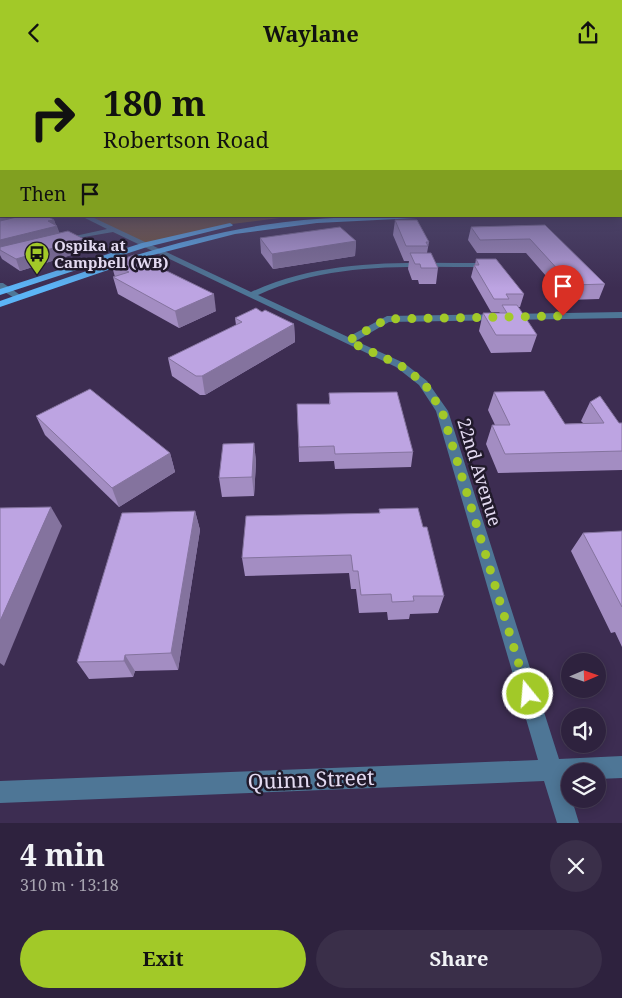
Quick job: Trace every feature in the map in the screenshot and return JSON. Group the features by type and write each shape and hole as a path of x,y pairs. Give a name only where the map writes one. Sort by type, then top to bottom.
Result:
{"main road":[{"path":"2,289 144,245 205,229 283,217"},
{"path":"0,304 157,251 236,231 305,222 373,217"}],"street":[{"path":"0,229 53,217"},
{"name":"22nd Avenue","path":"87,217 400,365 424,383 442,411 568,823"},
{"path":"57,241 113,230"},
{"path":"251,295 282,280 350,268 483,265"},
{"path":"2,289 19,297"},
{"path":"348,341 387,319 622,315"},
{"name":"Quinn Street","path":"0,792 622,767"}],"shaded area":[{"path":"89,217 286,217 224,225 147,244"}],"building":[{"path":"15,217 49,217 54,220 48,221 57,226 0,240 0,221"},
{"path":"395,220 417,220 429,242 426,242 428,246 406,246"},
{"path":"545,225 605,284 572,285 530,239 480,240 471,227"},
{"path":"340,227 356,241 272,254 260,238"},
{"path":"68,231 84,239 16,259 0,250 0,247"},
{"path":"410,253 431,253 438,268 421,268 420,264 415,264"},
{"path":"134,255 214,294 175,311 113,277 129,272 111,263"},
{"path":"476,259 496,259 524,294 506,294 509,299 494,299 474,265 479,265"},
{"path":"502,305 517,305 537,335 496,335 483,313 507,313"},
{"path":"256,308 262,312 265,310 294,324 202,376 196,376 168,358 242,322 235,318"},
{"path":"90,389 170,453 112,488 36,416"},
{"path":"544,391 565,424 604,423 590,402 600,396 619,423 622,423 622,451 505,454 492,425 510,425 494,392"},
{"path":"397,392 413,452 335,454 334,446 299,447 297,404 330,404 329,393"},
{"path":"254,443 252,477 219,478 223,444"},
{"path":"51,507 0,621 0,508"},
{"path":"418,508 423,527 427,527 444,596 413,596 414,601 392,602 391,594 361,595 358,571 353,571 351,555 242,558 246,516 380,513 379,509"},
{"path":"195,511 171,653 125,655 124,661 77,662 122,513"},
{"path":"622,531 622,607 583,533"}],"place":[{"name":"Ospika at Campbell (WB)","path":"37,275"}],"route":[{"path":"528,694 442,411 424,383 400,365 348,341 387,319 563,316"}]}
